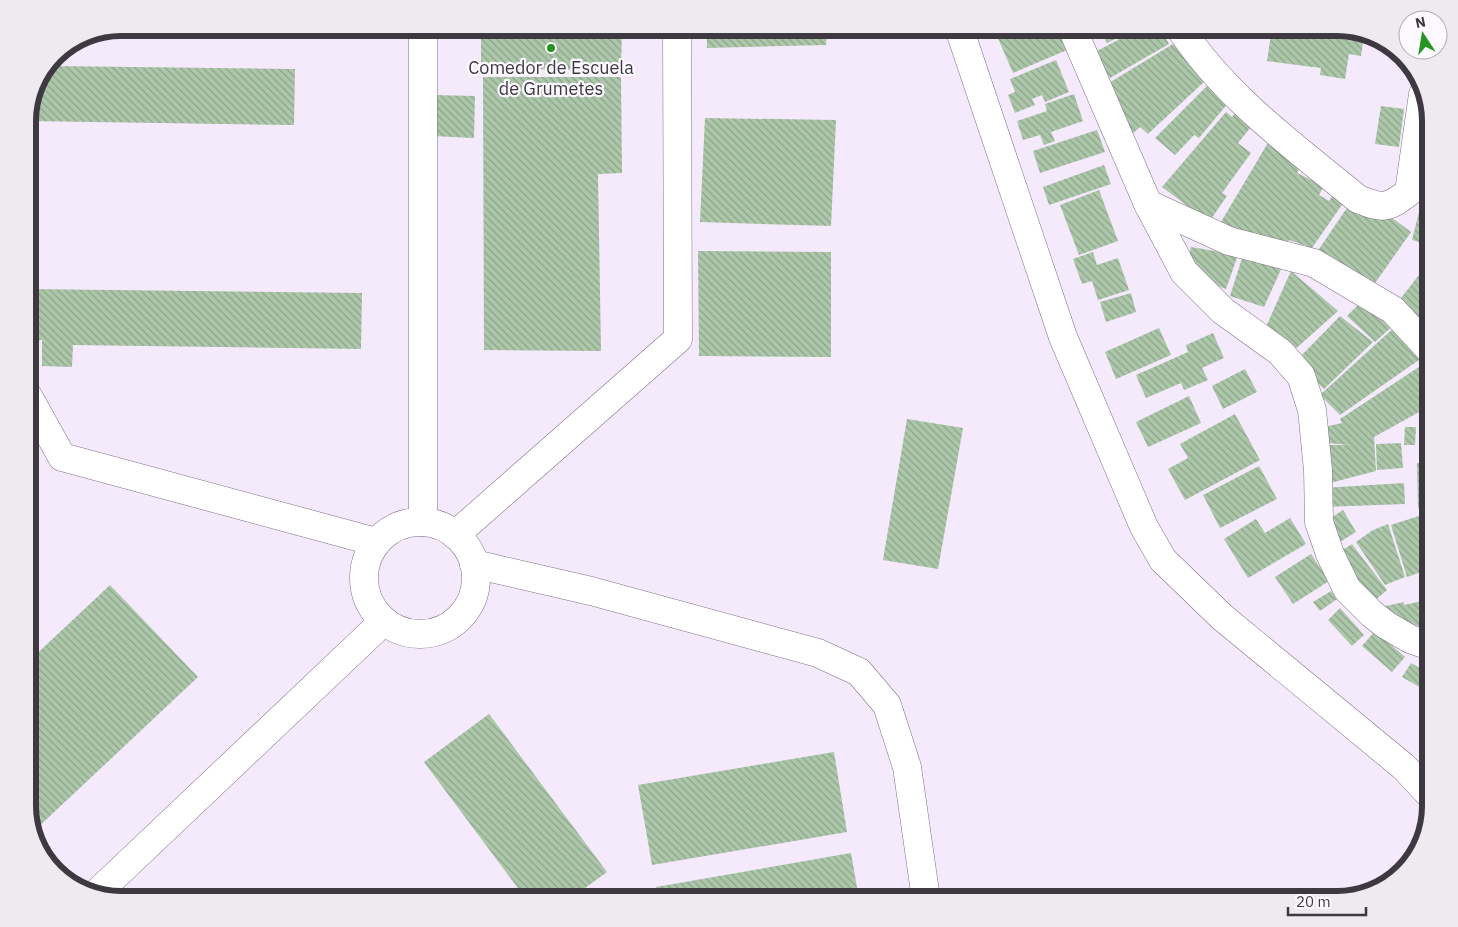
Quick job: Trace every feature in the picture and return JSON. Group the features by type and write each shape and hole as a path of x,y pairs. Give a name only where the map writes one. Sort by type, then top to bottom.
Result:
{"street":[{"path":"423,36 423,522"},
{"path":"455,535 678,338 677,36"},
{"path":"962,36 1064,337 1144,527 1163,560 1222,617 1404,767 1422,786"},
{"path":"1075,36 1148,204 1184,272 1224,311 1280,352 1300,376 1312,410 1318,470 1320,522 1330,554 1347,589 1386,625 1410,639 1422,643"},
{"path":"1186,36 1214,71 1248,108 1358,199 1377,206 1394,204 1409,192 1421,110"},
{"path":"1148,204 1229,241 1314,263 1393,310 1422,341"},
{"path":"36,410 62,457 376,542"},
{"path":"423,522 440,526 455,535 467,548 474,564 476,581 472,598 463,613 450,625 434,632 416,633 399,630 384,621 372,608 365,592 364,574 368,557 376,542 390,530 406,524 423,522"},
{"path":"474,564 591,591 818,653 859,672 887,705 907,767 925,891"},
{"path":"102,888 384,621"}],"building":[{"name":"Comedor de Escuela de Grumetes","path":"481,36 622,36 621,71 481,68"},
{"path":"707,36 827,36 826,45 707,48"},
{"path":"997,36 1060,36 1067,50 1013,73"},
{"path":"1104,36 1121,36 1107,43"},
{"path":"1126,36 1164,36 1169,44 1110,78 1095,52"},
{"path":"1271,36 1336,36 1363,41 1361,56 1349,54 1345,79 1320,75 1321,68 1267,61"},
{"path":"1173,44 1205,81 1148,134 1140,127 1126,140 1099,89"},
{"path":"1056,60 1069,92 1045,102 1042,95 1032,99 1035,105 1015,113 1008,95 1015,92 1010,79"},
{"path":"57,66 295,69 294,125 36,121 36,116 45,84"},
{"path":"483,77 621,77 622,173 598,174 601,351 484,350"},
{"path":"1208,85 1229,102 1199,138 1194,135 1175,155 1155,138"},
{"path":"1074,94 1083,121 1051,132 1055,141 1044,145 1040,135 1023,140 1017,121 1047,111 1045,104"},
{"path":"434,95 475,96 474,138 432,136"},
{"path":"1381,106 1404,109 1399,147 1375,144"},
{"path":"1238,109 1255,122 1238,143 1251,153 1222,193 1227,196 1209,222 1162,187 1226,112 1232,117"},
{"path":"705,118 836,120 831,226 700,222"},
{"path":"1097,130 1105,152 1040,173 1033,151"},
{"path":"1269,141 1303,161 1297,173 1324,186 1319,195 1329,201 1337,189 1348,196 1312,248 1289,240 1284,248 1218,227"},
{"path":"1104,165 1111,184 1049,205 1043,187"},
{"path":"1099,190 1118,241 1079,255 1060,205"},
{"path":"1353,199 1383,220 1387,214 1411,232 1373,286 1317,252"},
{"path":"1419,212 1422,213 1422,243 1412,240"},
{"path":"1191,247 1238,255 1226,289 1196,278 1186,266"},
{"path":"698,251 831,252 831,357 699,356"},
{"path":"1093,252 1097,265 1118,258 1129,290 1098,300 1092,281 1082,284 1073,259"},
{"path":"1243,255 1282,267 1264,307 1230,296"},
{"path":"1291,271 1338,311 1292,352 1265,329"},
{"path":"1422,271 1422,320 1398,302"},
{"path":"36,289 362,293 361,349 73,345 72,367 42,366 42,340 36,340"},
{"path":"1131,293 1136,312 1106,322 1100,302"},
{"path":"1367,296 1397,322 1375,342 1347,316"},
{"path":"1340,316 1373,342 1324,389 1296,361"},
{"path":"1398,324 1422,346 1422,358 1340,415 1320,395"},
{"path":"1159,328 1171,355 1116,379 1105,352"},
{"path":"1213,333 1224,358 1202,368 1208,380 1184,390 1181,383 1146,398 1136,375 1188,352 1186,345"},
{"path":"1422,365 1422,410 1374,437 1376,471 1330,483 1324,445 1349,445 1328,443 1324,427 1342,423 1340,419"},
{"path":"1245,369 1257,392 1223,409 1212,386"},
{"path":"1189,396 1201,423 1148,447 1136,422"},
{"path":"1235,414 1260,460 1185,500 1168,469 1188,458 1180,444"},
{"path":"907,419 963,428 938,569 883,560"},
{"path":"1405,427 1416,427 1415,445 1404,445"},
{"path":"1401,443 1403,468 1377,470 1376,444"},
{"path":"1417,463 1422,463 1422,508 1418,508"},
{"path":"1259,466 1277,499 1220,528 1203,495"},
{"path":"1404,483 1405,504 1323,507 1323,488"},
{"path":"1343,510 1356,532 1335,545 1323,523"},
{"path":"1422,515 1422,572 1407,577 1391,525"},
{"path":"1290,518 1306,544 1248,578 1224,539 1256,519 1265,533"},
{"path":"1388,524 1405,577 1385,585 1356,542 1373,530"},
{"path":"1352,544 1387,590 1372,603 1333,556"},
{"path":"1311,554 1329,581 1293,604 1275,577"},
{"path":"110,585 198,677 39,826 36,811 36,654"},
{"path":"1331,591 1337,599 1320,611 1313,602"},
{"path":"1422,601 1422,627 1379,614 1381,607 1404,602 1404,605"},
{"path":"1340,608 1364,635 1352,646 1328,620"},
{"path":"1375,631 1405,657 1392,672 1362,646"},
{"path":"1411,663 1422,669 1422,689 1402,677"},
{"path":"489,714 607,872 581,891 520,891 424,762"},
{"path":"834,752 847,832 652,865 638,785"},
{"path":"851,853 858,891 657,891 656,887"}],"place":[{"name":"Comedor de Escuela de Grumetes","path":"551,48"}]}
